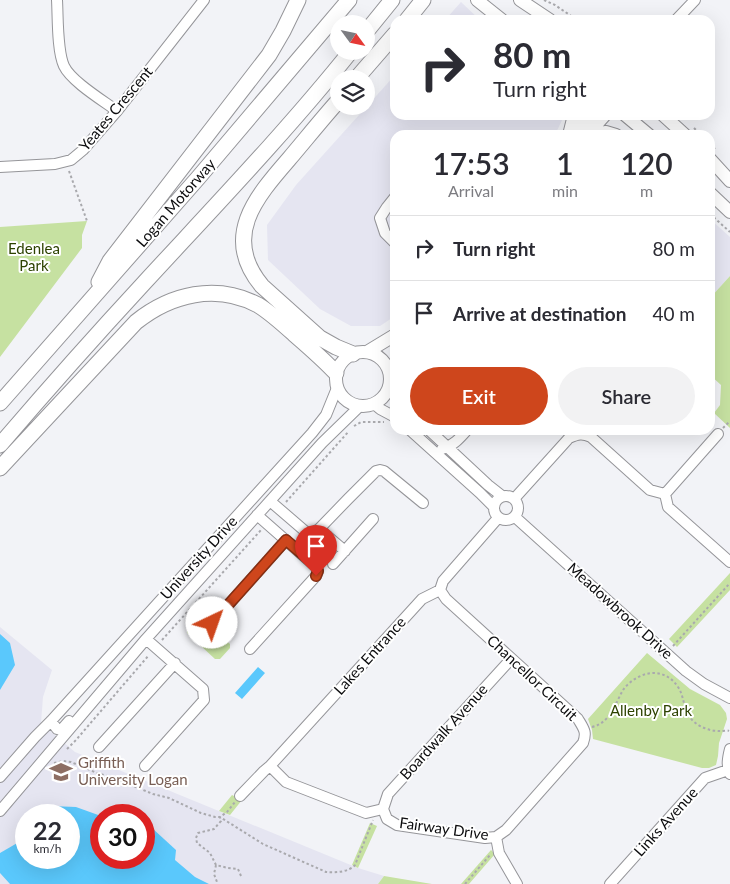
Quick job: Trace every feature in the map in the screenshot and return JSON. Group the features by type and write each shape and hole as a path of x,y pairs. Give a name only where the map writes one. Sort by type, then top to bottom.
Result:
{"highway":[{"path":"84,307 110,261 268,55 283,31 298,0"},
{"name":"Logan Motorway","path":"0,403 216,158 349,0"},
{"path":"375,21 392,0"},
{"path":"411,15 423,0"},
{"path":"364,70 390,40"},
{"name":"Logan Motorway","path":"0,444 254,164 344,60"},
{"path":"330,111 261,192 247,218 244,244 247,262 262,286 320,338 336,347 360,353"},
{"path":"0,468 136,322 158,306 185,296 228,295 257,305 276,318 319,356 337,380"}],"main road":[{"path":"477,0 496,15"},
{"path":"520,0 542,15"},
{"path":"575,130 584,120"},
{"path":"592,130 600,120"},
{"path":"631,120 642,130"},
{"path":"668,120 680,130"},
{"path":"715,164 730,181"},
{"path":"715,198 730,212"},
{"path":"390,338 360,353 345,358 340,365 337,380 340,395 352,404 360,406 374,404 390,391"},
{"path":"360,353 374,354 390,368"}],"street":[{"path":"57,0 60,55 64,67 73,78 117,111"},
{"name":"Yeates Crescent","path":"0,167 56,164 71,160 83,150 117,111 204,0"},
{"path":"682,15 695,0"},
{"path":"390,203 380,218 385,234 390,238"},
{"name":"University Drive","path":"0,777 312,433 326,415 337,380"},
{"path":"374,404 390,419"},
{"name":"University Drive","path":"0,811 146,639 322,443 360,406"},
{"path":"665,494 718,434"},
{"path":"416,435 493,506 498,518 506,521 515,517 518,509 517,502 511,497 502,496 488,485 434,435"},
{"path":"434,451 448,448 462,435"},
{"path":"514,499 573,435"},
{"path":"586,435 591,437 650,490 665,494"},
{"path":"270,501 306,532 312,533 319,529 380,470 384,471 423,503"},
{"path":"665,494 668,507 730,562"},
{"path":"493,506 502,496"},
{"path":"250,649 316,576 318,571 316,566 257,515"},
{"name":"Meadowbrook Drive","path":"515,517 686,671 704,684 730,698"},
{"name":"Lakes Entrance","path":"240,796 270,766 422,599 440,590 443,581 498,518"},
{"path":"333,564 373,519"},
{"path":"319,529 345,551"},
{"path":"212,623 286,540"},
{"name":"Chancellor Circuit","path":"440,590 446,599 578,719 584,727 586,736 583,743 496,841"},
{"path":"145,766 204,700 203,689 146,639"},
{"name":"Boardwalk Avenue","path":"383,809 388,794 511,659"},
{"path":"99,747 175,663"},
{"name":"University Drive","path":"51,721 57,729 61,730 90,695 114,677"},
{"path":"729,772 728,757 730,749"},
{"name":"Fairway Drive","path":"270,766 286,782 366,814 383,809 387,819 397,825 496,841 499,853 517,884"},
{"name":"Links Avenue","path":"610,884 705,778 729,772"}],"path":[{"path":"544,0 570,15"},
{"path":"68,168 87,221"},
{"path":"715,218 730,232"},
{"path":"280,510 354,426 361,422 390,420"},
{"path":"64,752 267,524"},
{"path":"670,646 671,644 673,646 730,583"},
{"path":"584,727 595,726 602,722 616,706 624,689 641,675 652,672 661,673 676,684 687,713 697,725 721,731 729,730"},
{"path":"57,758 51,764 63,761 71,762 168,798 201,814 220,817 263,844 332,873 350,870 355,865 376,815 383,809"},
{"path":"220,817 227,812 240,796"},
{"path":"217,882 214,874 216,865 210,853 200,846 196,838 198,833 214,829 218,826 221,821 220,817"},
{"path":"465,884 492,853 496,841"},
{"path":"216,865 238,869 241,876"}],"shaded area":[{"path":"461,2 475,15 449,15"},
{"path":"390,81 390,120 562,120 557,130 390,130 390,319 380,326 351,326 320,309 268,260 267,225 296,185 359,115 375,115 375,97"},
{"path":"715,224 730,237 730,276 715,292"},
{"name":"Griffith University Logan","path":"0,627 52,670 43,697 41,723 75,752 358,868 384,876 378,884 0,884"}],"green space":[{"name":"Edenlea Park","path":"87,221 82,235 82,248 0,357 0,227"},
{"path":"730,276 730,428 715,414 720,405 721,385 715,380 715,292"},
{"path":"730,573 730,590 677,647 669,639"},
{"path":"197,618 201,618 230,644 230,648 220,659 215,659 187,633 187,629"},
{"name":"Allenby Park","path":"647,653 690,689 720,705 726,713 727,719 719,743 716,765 702,768 593,739 588,719"},
{"path":"232,795 242,800 230,815 219,811"},
{"path":"370,823 377,826 358,868 352,865"},
{"path":"491,850 495,854 469,884 461,884"},
{"path":"384,876 432,884 378,884"}],"water":[{"path":"0,634 10,643 15,665 0,690"},
{"path":"258,667 265,673 242,699 235,693"},
{"path":"80,808 90,812 90,869 155,869 155,831 176,850 175,860 195,877 209,884 10,884 0,873 0,853 15,844 15,869 80,869"}],"place":[{"name":"Griffith University Logan","path":"61,772"}],"route":[{"path":"212,623 286,540 316,566 318,571 316,576"}]}
